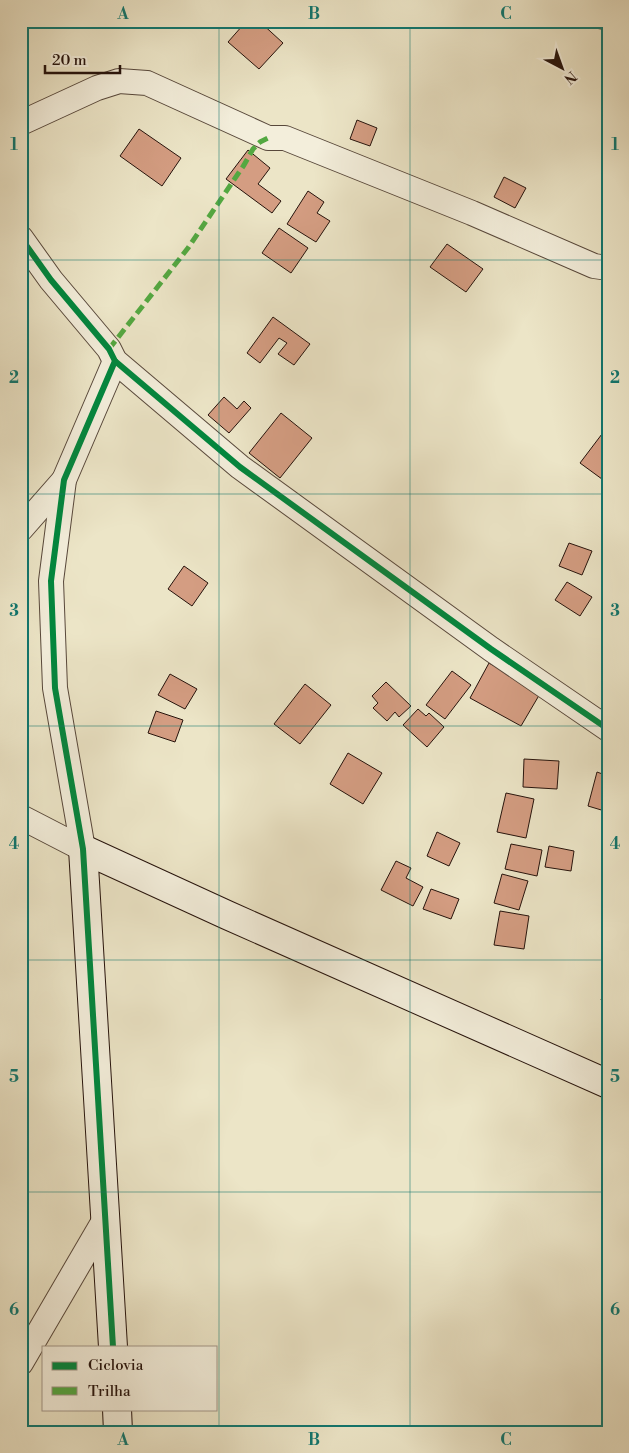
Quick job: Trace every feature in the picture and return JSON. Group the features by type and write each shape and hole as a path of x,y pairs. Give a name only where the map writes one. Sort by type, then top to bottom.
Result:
{"street":[{"path":"21,123 97,88 119,81 147,83 268,138 285,138 472,213 594,266 608,268"},
{"path":"21,238 51,280 109,349 115,361 240,467 491,649 608,729"},
{"path":"113,1346 83,849 55,688 51,582 64,480 115,361"},
{"path":"21,529 64,480"},
{"path":"21,817 83,849 227,915 608,1084"},
{"path":"21,1363 105,1219"},
{"path":"117,1410 118,1432"}],"building":[{"path":"253,21 259,21 283,43 259,69 228,42 243,25 247,29"},
{"path":"413,21 430,21 428,26"},
{"path":"572,21 603,21 601,29 571,24"},
{"path":"357,120 377,128 370,146 350,139"},
{"path":"139,129 181,158 162,186 120,156"},
{"path":"248,150 270,168 258,184 281,201 272,213 226,179"},
{"path":"504,177 526,188 515,208 494,197"},
{"path":"308,191 324,202 317,213 330,221 316,242 287,224"},
{"path":"279,228 308,248 291,273 262,253"},
{"path":"447,244 483,269 466,292 430,267"},
{"path":"273,317 310,344 294,365 278,354 287,343 279,338 260,363 247,353"},
{"path":"224,397 237,409 244,401 251,408 229,433 208,415"},
{"path":"281,413 312,438 280,478 249,453"},
{"path":"605,430 608,433 606,482 580,463"},
{"path":"569,543 592,551 582,575 559,566"},
{"path":"184,566 208,583 192,606 168,589"},
{"path":"567,582 592,597 580,616 555,600"},
{"path":"489,663 541,692 521,726 470,698"},
{"path":"452,671 471,685 445,719 426,705"},
{"path":"170,674 197,689 185,709 158,695"},
{"path":"386,682 411,706 399,717 395,712 387,721 373,708 378,703 372,696"},
{"path":"305,684 331,705 300,744 274,724"},
{"path":"418,709 426,716 429,713 444,727 427,747 403,725"},
{"path":"156,711 183,720 175,742 148,733"},
{"path":"348,753 382,773 363,804 330,784"},
{"path":"524,759 559,761 557,789 523,787"},
{"path":"597,772 608,776 608,812 588,806"},
{"path":"506,793 534,799 526,838 497,832"},
{"path":"437,832 460,843 449,866 427,856"},
{"path":"511,844 542,850 537,876 505,869"},
{"path":"549,846 574,851 571,871 545,867"},
{"path":"396,861 411,868 406,878 423,887 413,906 381,890"},
{"path":"502,874 528,881 519,910 494,903"},
{"path":"431,889 459,899 451,919 423,909"},
{"path":"500,911 529,916 524,949 494,945"},
{"path":"608,981 608,1002 601,1000"}],"marked path":[{"path":"109,349 188,248 253,149 260,142 268,138"}],"cycle path":[{"path":"21,238 51,280 109,349 115,361 240,467 491,649 608,729"},
{"path":"113,1346 83,849 55,688 51,581 64,480 115,361"}]}
